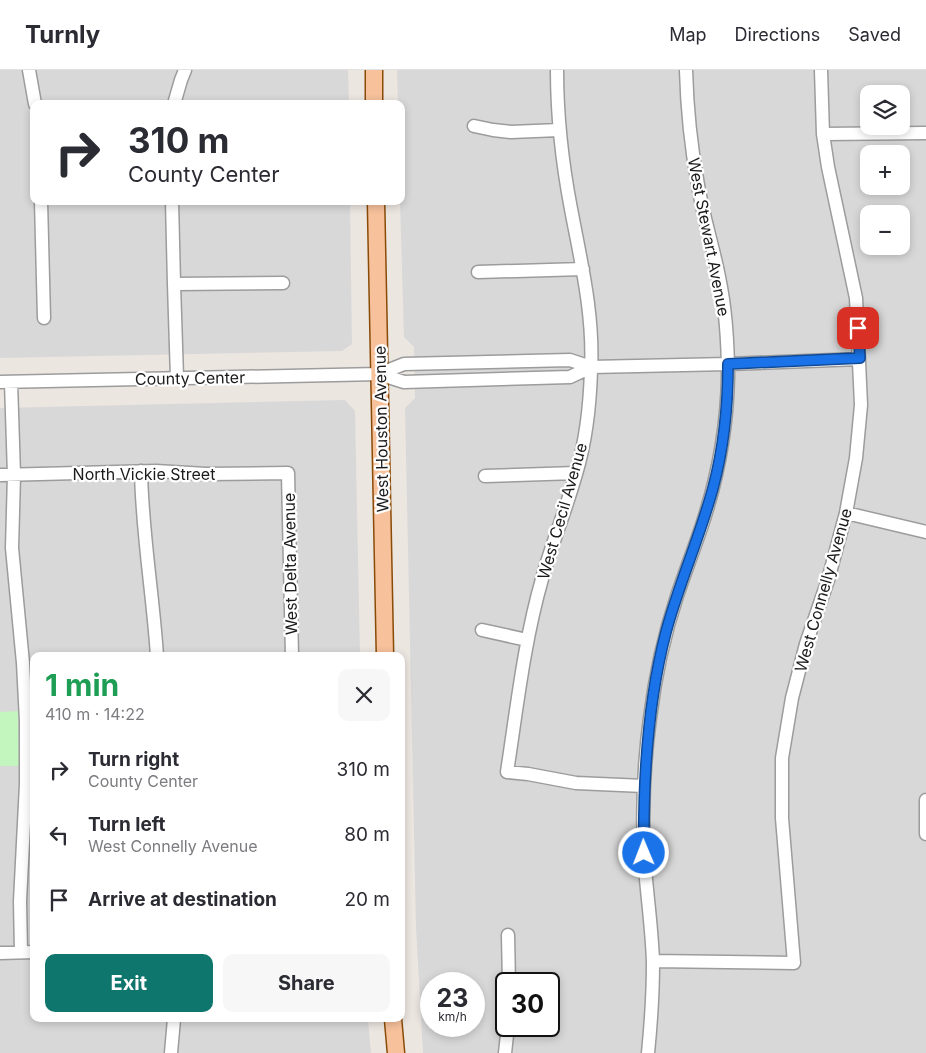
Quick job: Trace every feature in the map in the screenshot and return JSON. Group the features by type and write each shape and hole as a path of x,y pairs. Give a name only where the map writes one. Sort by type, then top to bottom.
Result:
{"main road":[{"path":"374,70 374,100"},
{"name":"West Houston Avenue","path":"376,205 385,652"},
{"path":"393,1022 396,1053"}],"street":[{"path":"29,70 34,100"},
{"path":"175,100 180,80 185,70"},
{"name":"West Cecil Avenue","path":"557,70 559,130 564,170 583,269 591,326 588,412 576,473 542,579 527,640 508,772 576,783 644,786"},
{"name":"West Stewart Avenue","path":"648,1053 653,991 653,961 644,853 644,786 650,716 666,633 713,487 722,448 727,407 728,364 724,307 720,279 698,186 693,154 686,70"},
{"name":"West Connelly Avenue","path":"653,961 794,963 782,818 782,758 792,698 806,644 828,580 846,513 856,458 861,405 856,298 828,167 823,134 820,70"},
{"path":"474,126 511,132 559,130"},
{"path":"823,134 926,133"},
{"path":"42,205 44,318"},
{"path":"172,205 177,378"},
{"path":"478,272 583,269"},
{"path":"174,284 283,283"},
{"name":"County Center","path":"380,374 404,364 570,360 591,367 728,364 860,358"},
{"name":"County Center","path":"6,382 380,374 404,382 561,378 570,377 591,367"},
{"path":"0,953 28,952 21,883 26,792 26,735 23,663 12,548 14,475 6,382"},
{"path":"140,471 144,538 153,604 157,652"},
{"name":"North Vickie Street","path":"0,475 140,471 206,474 288,472"},
{"name":"West Delta Avenue","path":"288,472 292,652"},
{"path":"485,476 576,473"},
{"path":"846,513 926,532"},
{"path":"482,630 527,640"},
{"path":"926,800 926,834"},
{"path":"508,935 509,972"},
{"path":"171,1053 174,1022"},
{"path":"506,1053 507,1037"}],"shaded area":[{"path":"0,70 348,70 349,100 30,100 30,205 350,205 352,344 342,351 0,358"},
{"path":"397,70 926,70 926,1053 423,1053 422,1037 485,1037 485,972 420,972 420,999 416,927 405,408 415,398 414,347 404,337 400,205 405,205 405,100 398,100"},
{"path":"345,400 355,411 360,652 30,652 30,1022 368,1022 371,1053 0,1053 0,408"}],"green space":[{"path":"18,711 19,766 0,766 0,712"}],"route":[{"path":"644,853 646,751 657,674 666,633 682,579 702,525 722,448 727,407 728,364 860,358 858,328"}]}
